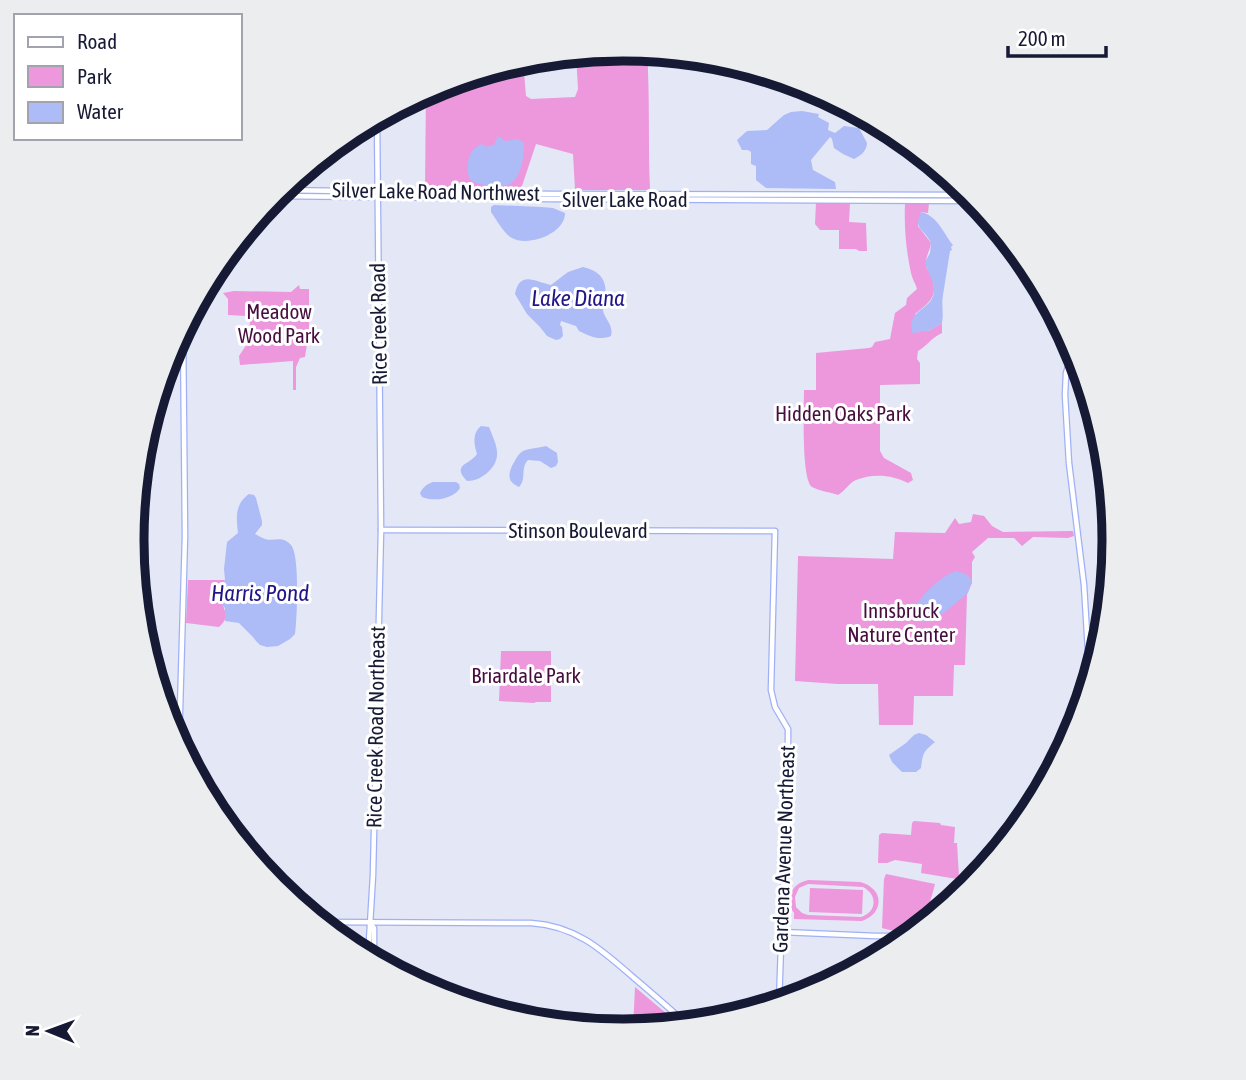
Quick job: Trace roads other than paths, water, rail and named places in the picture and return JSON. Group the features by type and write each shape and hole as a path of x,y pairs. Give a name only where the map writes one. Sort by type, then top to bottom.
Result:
{"street":[{"name":"Rice Creek Road","path":"377,129 381,530"},
{"name":"Silver Lake Road Northwest","path":"295,191 378,194 956,196"},
{"path":"290,196 378,194"},
{"path":"180,720 185,530 183,352"},
{"path":"1068,366 1065,396 1069,463 1084,585 1088,652"},
{"name":"Stinson Boulevard","path":"381,530 775,531"},
{"name":"Rice Creek Road Northeast","path":"368,945 381,530"},
{"name":"Gardena Avenue Northeast","path":"775,531 771,690 775,707 788,729 779,992"},
{"path":"335,922 531,923 558,927 595,945 677,1016"},
{"name":"Rice Creek Road Northeast","path":"371,923 374,928 374,949"},
{"path":"782,932 892,936"}],"water":[{"path":"802,111 819,114 818,117 829,123 828,130 835,133 844,126 859,128 867,143 861,155 854,159 834,148 830,137 811,160 813,170 835,182 836,189 766,188 756,180 756,166 751,164 751,152 742,150 737,140 747,131 767,130 784,115"},
{"path":"498,136 505,141 517,139 524,143 520,171 514,181 505,186 474,182 468,170 471,153 482,144 487,147 494,145"},
{"path":"494,205 553,208 565,213 559,227 552,233 527,241 509,236 491,212"},
{"path":"921,212 936,221 953,245 942,299 942,323 928,331 912,333 913,319 930,302 934,290 925,262 931,243 919,226"},
{"name":"Lake Diana","path":"583,267 602,277 606,295 603,311 612,332 611,336 590,336 579,331 576,326 561,321 563,336 556,340 547,336 527,314 515,294 517,287 520,282 529,279 551,285 568,272"},
{"path":"481,426 489,427 497,457 487,473 478,479 467,481 461,468 477,454 475,435"},
{"path":"546,446 557,453 556,466 551,468 540,461 528,460 519,487 512,483 510,471 519,454"},
{"path":"433,482 456,482 460,488 443,499 422,497 422,489"},
{"name":"Harris Pond","path":"249,494 256,498 262,521 255,534 269,540 284,540 291,545 296,561 295,634 278,646 260,645 239,623 225,621 225,608 221,603 227,542 238,533 237,511"},
{"path":"956,571 966,574 972,580 968,593 945,612 930,620 918,620 913,612 919,600 937,582"},
{"path":"919,733 935,742 924,753 921,768 916,772 902,772 889,755"}],"park label":[{"name":"Meadow Wood Park","path":"279,324"},
{"name":"Hidden Oaks Park","path":"843,414"},
{"name":"Innsbruck Nature Center","path":"901,623"},
{"name":"Briardale Park","path":"526,676"}]}
